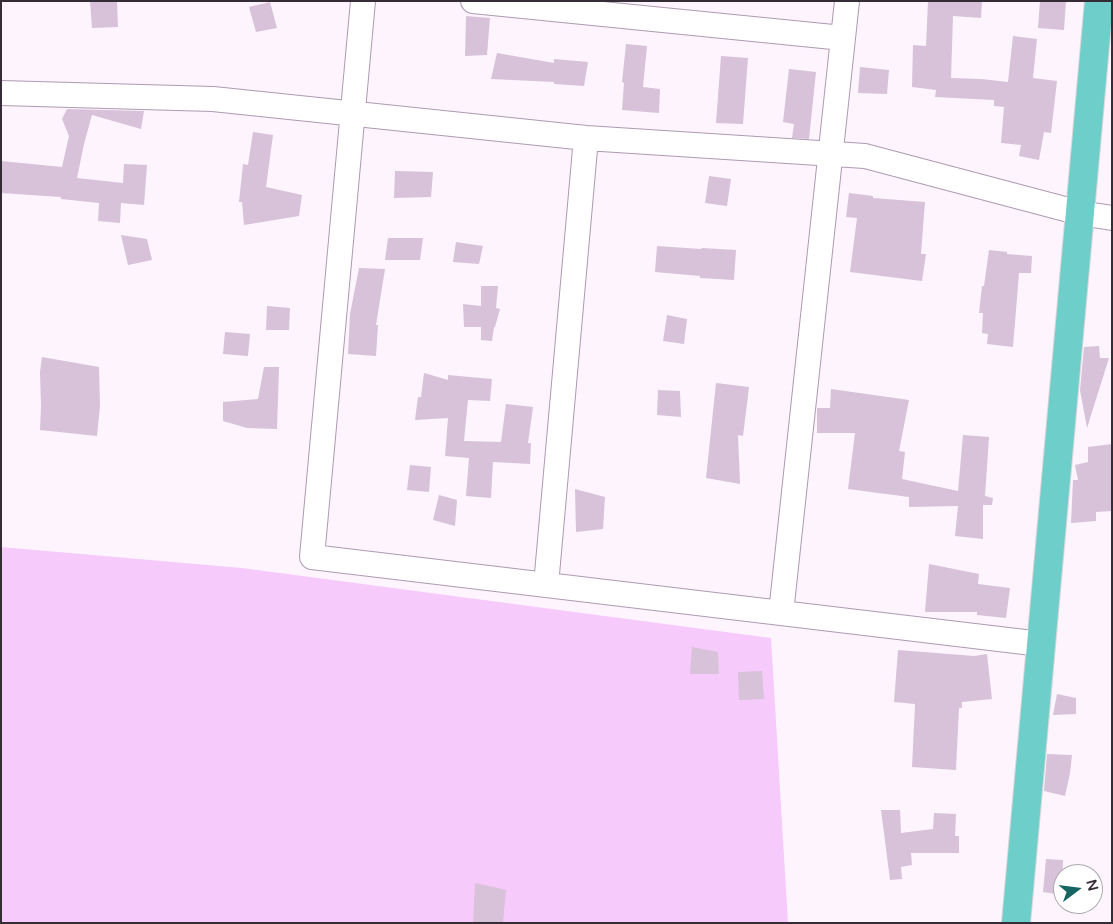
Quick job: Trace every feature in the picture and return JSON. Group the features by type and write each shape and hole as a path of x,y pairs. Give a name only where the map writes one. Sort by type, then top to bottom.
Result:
{"highway":[{"path":"1016,923 1099,1"}],"street":[{"path":"363,1 312,557 1041,644"},
{"path":"473,1 599,7 843,38"},
{"path":"781,613 847,1"},
{"path":"1,93 213,99 586,138 865,156 1080,214 1112,218"},
{"path":"546,585 586,138"}],"shaded area":[{"path":"1,547 242,568 771,638 788,923 1,923"}],"building":[{"path":"90,1 117,1 118,27 92,28"},
{"path":"928,1 982,1 981,18 953,16 951,78 1008,82 1013,36 1037,39 1033,78 1057,81 1051,133 1044,132 1039,160 1019,156 1021,145 1001,143 1004,107 994,106 994,100 935,97 936,90 912,87 913,45 926,46"},
{"path":"1040,1 1066,1 1064,30 1038,28"},
{"path":"270,2 277,28 256,32 249,7"},
{"path":"466,16 490,18 487,55 465,56"},
{"path":"626,44 647,46 643,87 660,89 659,113 622,110 624,83 622,82"},
{"path":"497,53 554,63 554,59 588,62 584,86 554,84 554,82 491,79"},
{"path":"721,56 748,58 743,124 716,123"},
{"path":"860,67 889,70 887,94 858,93"},
{"path":"789,69 816,72 809,139 792,138 794,124 783,122"},
{"path":"67,109 144,111 141,129 92,115 84,144 77,178 123,183 124,164 147,165 144,205 121,203 120,223 98,221 99,203 61,199 61,197 1,193 1,161 62,167 69,136 62,119"},
{"path":"253,132 273,135 266,187 302,195 299,216 244,225 242,202 239,202 243,164 248,165"},
{"path":"395,171 433,172 431,197 394,198"},
{"path":"709,176 731,179 727,206 705,203"},
{"path":"849,193 873,196 873,198 925,202 921,254 926,254 922,281 850,272 857,218 846,217"},
{"path":"121,235 147,239 152,260 128,265"},
{"path":"388,238 423,238 420,260 385,260"},
{"path":"456,242 483,246 479,264 453,262"},
{"path":"657,246 736,250 734,280 655,272"},
{"path":"989,250 1032,256 1031,273 1019,273 1013,347 987,344 988,334 982,333 983,313 979,313"},
{"path":"359,268 385,269 376,325 378,325 376,356 348,354 350,314"},
{"path":"481,286 498,286 496,308 500,309 492,341 481,340 481,327 464,327 463,304 481,306"},
{"path":"267,306 290,308 289,330 266,330"},
{"path":"667,315 687,319 684,344 663,341"},
{"path":"225,332 250,334 248,356 223,354"},
{"path":"1099,346 1100,358 1109,358 1087,428 1080,390 1084,347"},
{"path":"42,357 99,367 100,406 97,436 40,430 40,372"},
{"path":"264,367 279,367 277,429 247,428 223,421 223,402 258,399"},
{"path":"424,373 448,380 448,375 492,379 490,401 468,400 464,441 501,442 506,404 533,407 528,443 531,443 530,464 493,462 491,498 466,496 469,458 445,456 448,418 415,420 418,397 421,397"},
{"path":"716,383 749,387 743,436 738,435 740,484 706,478"},
{"path":"831,389 909,400 899,451 905,452 902,479 958,491 963,435 989,437 985,496 993,498 992,505 983,505 983,539 955,536 958,506 909,507 909,497 848,489 855,433 817,433 817,408 830,408"},
{"path":"658,390 680,391 681,417 657,415"},
{"path":"1112,444 1112,511 1096,512 1096,521 1071,523 1073,480 1078,480 1075,465 1088,462 1088,447"},
{"path":"410,465 431,467 429,492 407,490"},
{"path":"575,489 605,497 603,529 576,532"},
{"path":"439,495 457,500 455,526 433,520"},
{"path":"929,564 979,574 978,584 1010,588 1006,618 977,615 977,612 925,612"},
{"path":"692,647 718,652 719,674 690,674"},
{"path":"898,650 974,656 987,654 992,699 962,702 962,708 959,708 956,770 912,767 915,704 894,702"},
{"path":"762,671 764,699 739,700 738,672"},
{"path":"1057,694 1076,698 1076,714 1053,715"},
{"path":"1047,754 1072,755 1065,796 1044,791"},
{"path":"881,810 900,810 901,833 933,829 934,813 956,814 955,836 959,836 959,853 911,853 912,865 901,867 902,879 890,880"},
{"path":"1046,859 1063,860 1063,864 1053,864 1053,894 1043,892"},
{"path":"475,883 506,890 503,923 473,923"}]}
